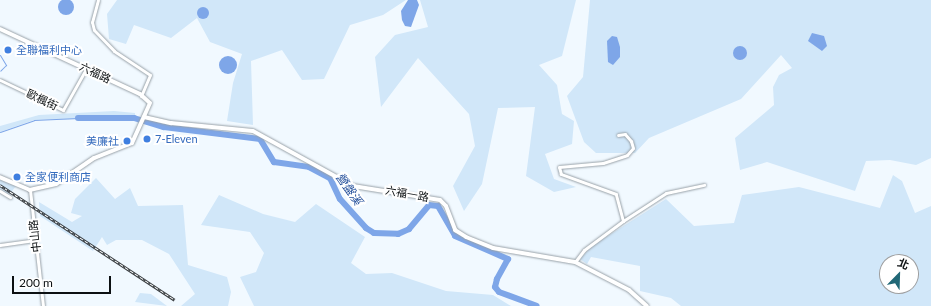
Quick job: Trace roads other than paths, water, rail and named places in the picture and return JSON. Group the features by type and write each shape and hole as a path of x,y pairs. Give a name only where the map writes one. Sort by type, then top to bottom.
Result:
{"street":[{"path":"0,177 30,190 56,184 94,158 132,143 142,124 150,103 140,96 150,75 114,51 94,30 92,22 98,0"},
{"name":"六福路","path":"0,29 140,96"},
{"name":"歐楓街","path":"0,80 63,110 86,69"},
{"name":"六福一路","path":"144,117 172,123 253,130 353,186 393,190 444,202 456,230 478,243 575,262 629,290 647,306"},
{"path":"618,135 625,134 631,141 632,148 626,155 603,163 563,164 559,171 616,194 623,221"},
{"path":"575,262 584,250 623,221 666,193 704,185"},
{"name":"中山路","path":"30,190 43,306"},
{"path":"0,191 10,197"},
{"path":"0,245 35,240"}],"water":[{"path":"66,-1 72,1 74,7 72,13 66,15 60,13 58,7 60,1"},
{"path":"408,0 417,0 419,5 411,27 405,26 402,20 401,11"},
{"path":"201,7 205,7 209,13 205,19 201,19 197,15 197,11"},
{"path":"812,33 824,36 827,46 822,51 808,41"},
{"path":"612,36 617,37 620,47 620,57 613,65 608,62 607,41"},
{"path":"737,46 743,46 747,50 747,56 743,60 737,60 733,56 733,50"},
{"path":"228,56 234,59 237,65 234,71 228,74 222,71 219,65 222,59"}],"waterway":[{"path":"0,55 6,65 0,71"},
{"name":"營盤溪","path":"0,132 34,120 78,118"},
{"name":"營盤溪","path":"78,118 134,118 164,127 260,139 274,162 309,167 330,178 340,199 366,228 374,233 398,234 409,229 429,205 438,206 455,236 508,259 497,279 495,287 499,292 537,306"}],"railway":[{"path":"0,185 175,300"}],"place":[{"name":"全聯福利中心","path":"8,50"},
{"name":"7-Eleven","path":"147,139"},
{"name":"美廉社","path":"127,141"},
{"name":"全家便利商店","path":"17,177"}]}
